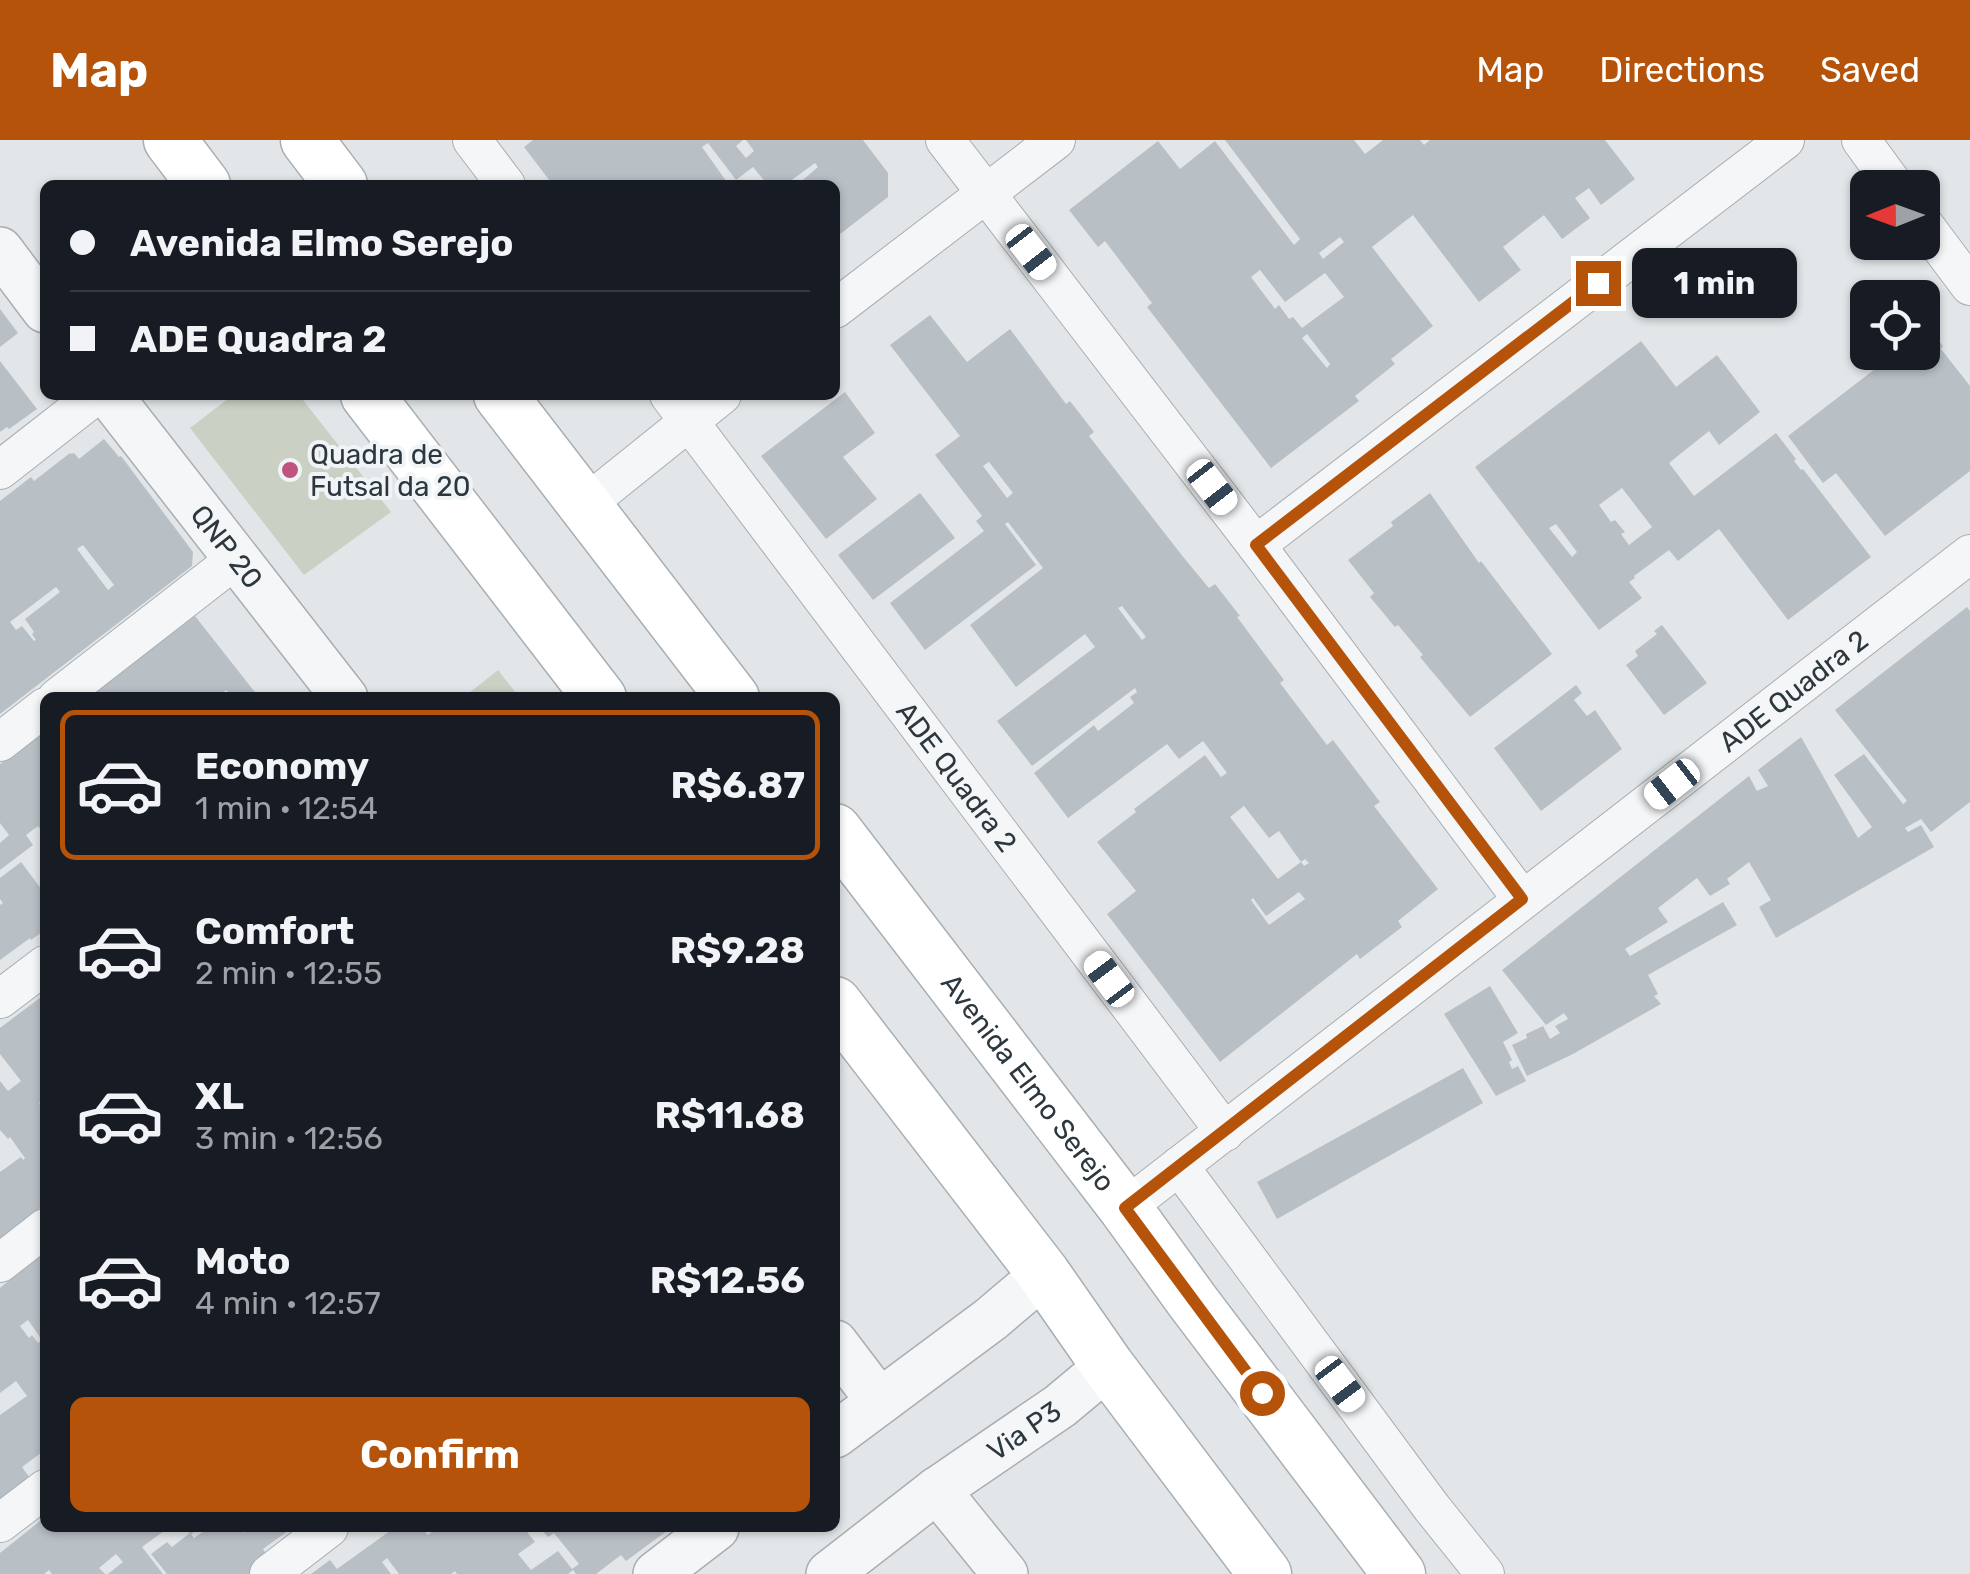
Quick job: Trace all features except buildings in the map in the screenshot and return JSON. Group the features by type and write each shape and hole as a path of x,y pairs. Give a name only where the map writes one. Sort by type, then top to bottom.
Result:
{"main road":[{"path":"170,140 200,180"},
{"path":"307,140 336,180"},
{"path":"371,400 595,692"},
{"path":"504,400 728,692"},
{"name":"Avenida Elmo Serejo","path":"840,837 1125,1208 1398,1574"},
{"path":"840,1009 1044,1274 1108,1366 1265,1574"}],"street":[{"path":"472,140 502,180"},
{"path":"945,140 1522,899"},
{"path":"840,305 1056,140"},
{"path":"1256,545 1785,140"},
{"path":"1861,140 1883,170"},
{"path":"1940,246 1970,286"},
{"path":"0,250 40,303"},
{"path":"0,470 90,400"},
{"name":"QNP 20","path":"113,400 340,692"},
{"path":"585,504 679,408 705,400"},
{"name":"ADE Quadra 2","path":"679,408 1225,1132"},
{"name":"ADE Quadra 2","path":"1125,1208 1970,554"},
{"path":"65,692 236,559"},
{"path":"0,742 40,711"},
{"path":"0,1000 40,969"},
{"path":"1178,1166 1485,1574"},
{"path":"0,1263 40,1232"},
{"path":"840,1431 991,1319 1044,1274"},
{"path":"840,1350 878,1401"},
{"name":"Via P3","path":"829,1574 936,1490 1060,1406 1108,1366"},
{"path":"936,1490 1006,1574"},
{"path":"0,1524 40,1493"},
{"path":"268,1574 323,1532"},
{"path":"656,1574 711,1532"}],"shaded area":[{"name":"Quadra de Futsal da 20","path":"226,400 303,400 391,512 304,575 190,428"},
{"path":"498,670 515,692 470,692"}],"place":[{"name":"Quadra de Futsal da 20","path":"290,470"}],"route":[{"path":"1262,1393 1125,1208 1522,899 1256,545 1598,283"}]}
